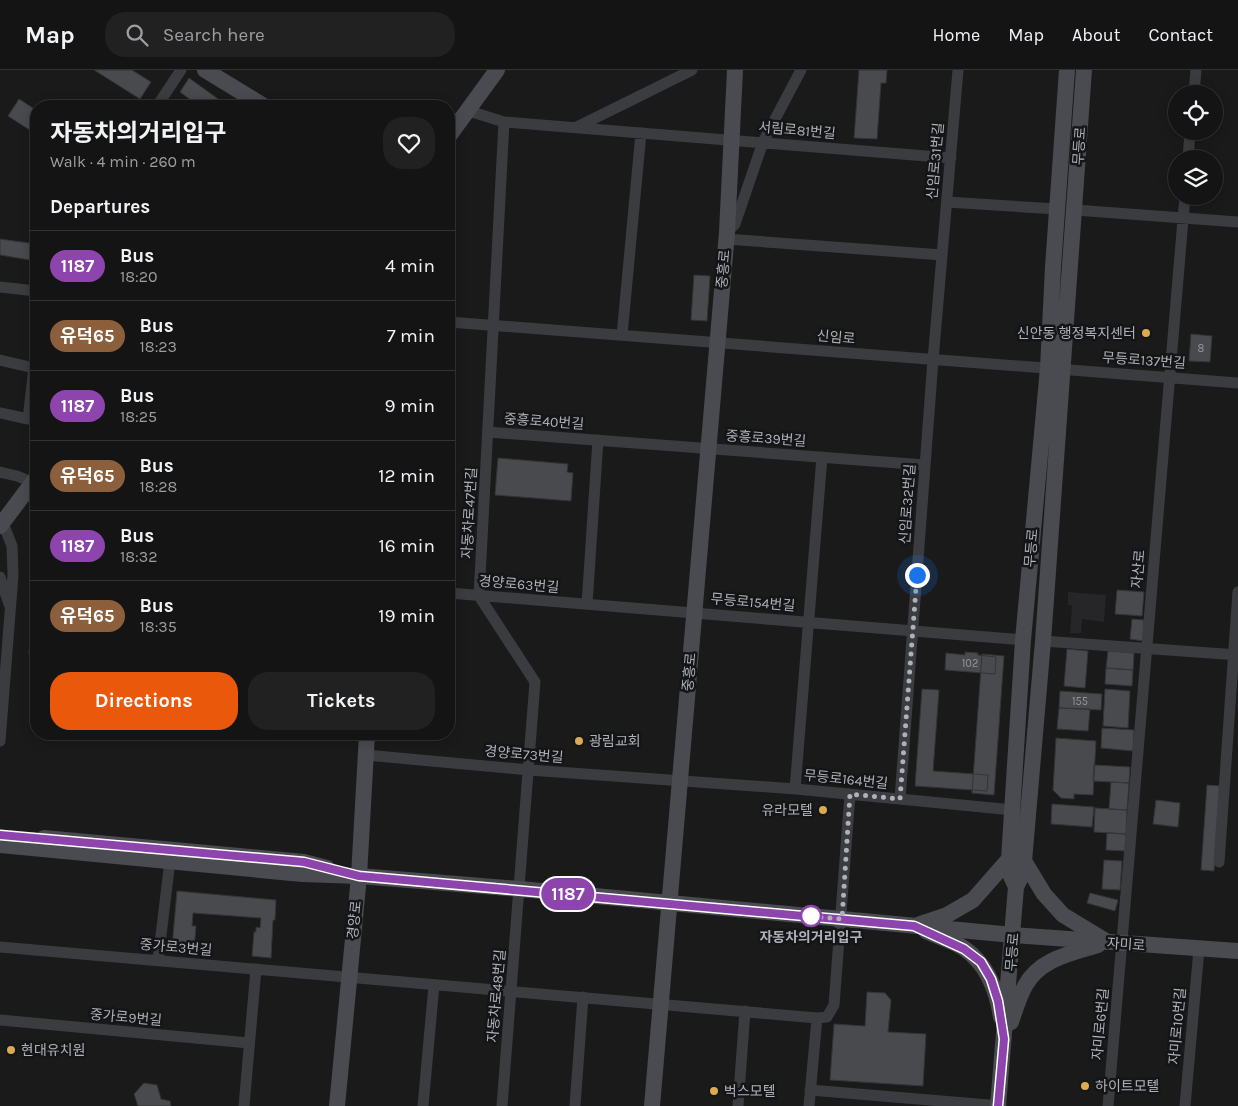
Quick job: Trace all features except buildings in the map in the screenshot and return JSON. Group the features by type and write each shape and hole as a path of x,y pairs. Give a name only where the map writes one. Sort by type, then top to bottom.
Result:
{"street":[{"path":"161,100 181,70"},
{"path":"205,70 254,100"},
{"path":"455,128 497,70"},
{"path":"576,128 692,70"},
{"name":"중흥로","path":"652,1106 726,235 735,70"},
{"path":"726,235 735,224 764,142 801,70"},
{"name":"신임로31번길","path":"933,360 958,70"},
{"name":"무등로","path":"1016,860 1043,641 1055,368 1057,209 1067,70"},
{"name":"무등로","path":"999,1106 1014,935 1016,887 1023,873 1016,860 1013,810 1023,640 1055,368 1069,267 1075,210 1084,70"},
{"path":"1195,85 1196,70"},
{"name":"서림로81번길","path":"469,111 504,122 950,158"},
{"name":"자동차로47번길","path":"479,596 504,122"},
{"path":"622,335 641,133"},
{"path":"947,202 1057,209"},
{"name":"자산로","path":"1115,943 1147,648 1184,205"},
{"path":"1075,210 1238,222"},
{"name":"중흥로","path":"726,235 942,255"},
{"path":"0,287 30,290"},
{"name":"신임로","path":"455,323 1055,368"},
{"path":"0,360 30,367"},
{"name":"신임로32번길","path":"900,799 933,360"},
{"name":"무등로137번길","path":"1055,368 1238,382"},
{"path":"0,413 28,419 30,402"},
{"name":"중흥로40번길","path":"488,432 708,448"},
{"name":"중흥로40번길","path":"587,604 598,440"},
{"name":"중흥로39번길","path":"708,448 925,465"},
{"name":"중흥로39번길","path":"816,546 822,457"},
{"path":"0,472 30,479"},
{"path":"0,741 11,612 13,560 12,546 1,524 30,485"},
{"name":"무등로154번길","path":"802,707 816,546"},
{"path":"0,577 11,612"},
{"path":"1219,862 1236,655 1238,592"},
{"name":"경양로63번길","path":"455,594 694,613"},
{"path":"479,596 535,682 520,889"},
{"name":"무등로154번길","path":"694,613 1023,640"},
{"path":"1043,641 1236,655"},
{"name":"무등로164번길","path":"795,789 802,707"},
{"name":"경양로","path":"337,1106 359,876 367,740"},
{"name":"경양로73번길","path":"366,756 529,770 680,780"},
{"name":"무등로164번길","path":"680,780 1013,810"},
{"path":"809,1106 817,1018 827,1017 834,1005 850,794"},
{"path":"0,835 304,862 359,876"},
{"path":"0,845 302,874 359,876"},
{"path":"914,926 947,915 973,900 1016,860 1063,915 1115,943"},
{"path":"158,960 170,861"},
{"name":"자미로","path":"359,876 1014,935 1238,951"},
{"name":"자동차로48번길","path":"502,1106 520,889"},
{"path":"914,926 964,949 981,962 991,979 998,1001 1004,1039"},
{"path":"1004,1039 1025,985 1036,971 1058,957 1115,943"},
{"name":"자미로6번길","path":"1108,1106 1115,943"},
{"name":"중가로3번길","path":"0,946 817,1018"},
{"name":"자미로10번길","path":"1185,1106 1199,949"},
{"path":"244,1106 256,969"},
{"path":"424,1106 434,985"},
{"path":"575,1106 583,997"},
{"path":"738,1106 745,1011"},
{"name":"중가로9번길","path":"0,1020 249,1043"},
{"path":"810,1090 887,1101 999,1106"}],"shaded area":[{"path":"1068,592 1106,595 1104,622 1082,619 1081,633 1070,633 1072,605 1068,605"}],"bus line":[{"name":"1187","path":"0,835 304,862 359,876 914,926 964,949 981,962 991,979 998,1001 1004,1039 998,1106"}],"place":[{"name":"신안동 행정복지센터","path":"1146,333"},
{"name":"광림교회","path":"579,741"},
{"name":"유라모텔","path":"823,810"},
{"name":"자동차의거리입구","path":"811,916"},
{"name":"현대유치원","path":"11,1050"},
{"name":"하이트모텔","path":"1085,1086"},
{"name":"벅스모텔","path":"714,1091"}],"route":[{"path":"811,916 807,916 842,919 850,794 900,799 917,575"}]}
